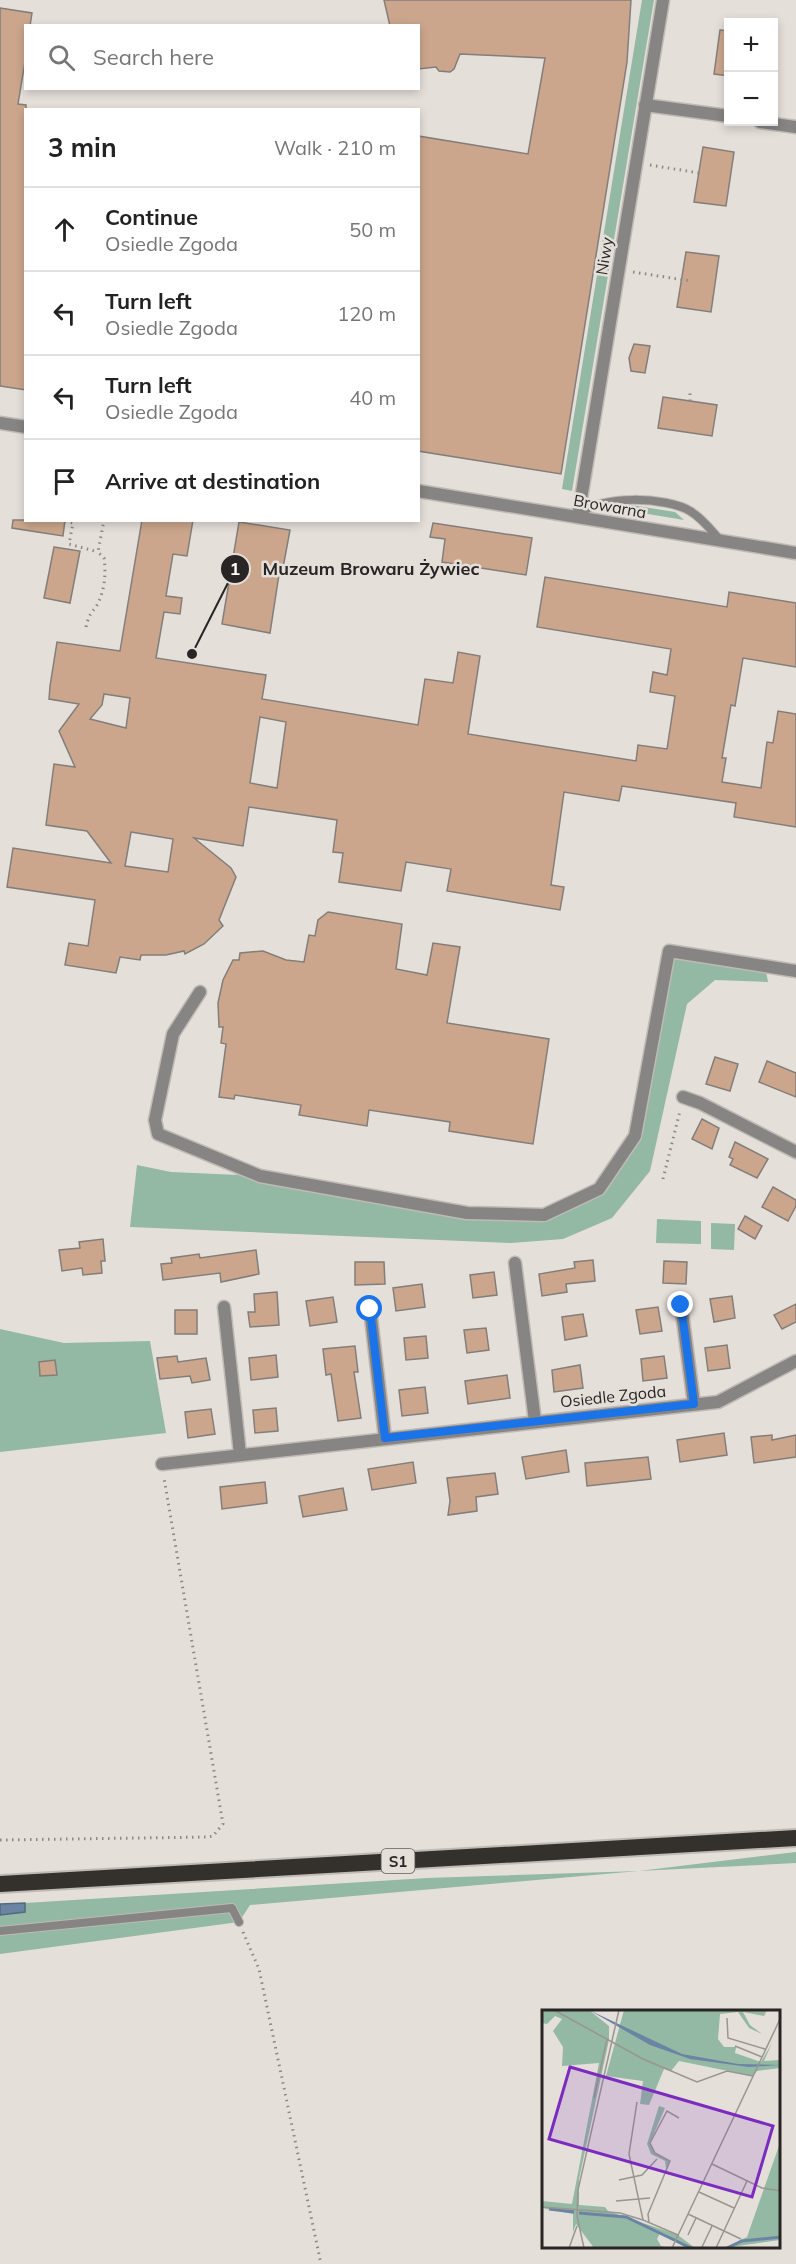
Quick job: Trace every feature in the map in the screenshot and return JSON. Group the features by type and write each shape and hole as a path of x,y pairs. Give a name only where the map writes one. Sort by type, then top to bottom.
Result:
{"highway":[{"name":"S1","path":"0,1884 796,1838"}],"street":[{"name":"Niwy","path":"578,517 663,0"},
{"path":"645,105 724,115"},
{"path":"778,124 796,127"},
{"path":"0,423 24,427"},
{"name":"Browarna","path":"420,492 796,553"},
{"path":"200,992 173,1034 155,1120 158,1134 260,1176 467,1213 544,1215 599,1189 635,1136 669,951 796,971"},
{"path":"683,1097 700,1103 796,1152"},
{"path":"515,1263 535,1421"},
{"path":"681,1305 694,1404"},
{"path":"224,1307 240,1455"},
{"path":"370,1309 385,1438"},
{"name":"Osiedle Zgoda","path":"162,1464 718,1402 796,1361"}],"lane":[{"path":"578,517 587,507 620,498 678,506 695,514 722,541"},
{"path":"0,1931 232,1908 239,1922"}],"path":[{"path":"636,163 699,173"},
{"path":"619,270 691,281"},
{"path":"690,392 690,401"},
{"path":"74,522 69,544 98,552 104,558 104,583 98,604 89,613 86,627"},
{"path":"98,552 104,522"},
{"path":"663,1179 683,1097"},
{"path":"0,1840 208,1837 213,1836 223,1824 162,1464"},
{"path":"239,1922 259,1970 321,2264"}],"green space":[{"path":"642,0 654,0 572,491 562,489"},
{"path":"625,504 675,512 684,520 612,508 614,505"},
{"path":"669,951 765,966 768,982 715,980 687,1004 650,1171 612,1218 563,1239 511,1243 130,1227 137,1165 171,1172 260,1176 467,1213 544,1215 599,1189 635,1136"},
{"path":"657,1219 701,1221 701,1244 656,1243"},
{"path":"711,1223 735,1224 734,1250 711,1249"},
{"path":"0,1329 64,1343 150,1341 166,1433 0,1452"},
{"path":"796,1852 796,1863 639,1871"},
{"path":"639,1871 250,1905 239,1922 0,1954 0,1915 25,1912 25,1903 427,1878"}],"water":[{"path":"25,1903 25,1912 0,1915 0,1904"}],"building":[{"path":"384,0 631,0 627,62 561,474 420,451 420,136 528,154 545,58 460,54 454,69 450,72 439,71 436,67 420,69 420,24 390,24"},
{"path":"0,8 32,13 30,24 24,24 24,68 18,104 26,105 24,108 24,390 0,386"},
{"path":"720,30 724,30 724,75 714,74"},
{"path":"703,147 734,152 726,206 694,202"},
{"path":"686,252 719,256 711,312 677,307"},
{"path":"634,344 650,346 645,373 631,371 629,358"},
{"path":"663,397 717,405 712,436 658,428"},
{"path":"13,520 65,522 63,536 12,528"},
{"path":"142,522 193,522 187,556 173,554 166,596 182,598 180,614 164,612 156,658 266,675 262,699 418,725 425,679 453,683 458,652 480,656 468,734 636,761 638,745 667,749 675,696 650,692 653,672 667,675 671,649 537,627 545,577 727,607 729,592 796,603 796,667 743,658 735,706 731,705 722,758 726,758 722,782 761,788 767,742 773,743 778,711 796,714 796,827 734,817 736,803 622,786 619,801 564,792 551,885 564,887 560,910 447,891 451,869 406,862 401,891 339,882 343,853 333,852 337,820 249,807 243,846 194,838 231,868 236,877 219,920 223,926 204,944 185,954 184,951 166,955 141,955 140,960 120,957 116,973 65,965 69,943 88,946 95,900 7,887 13,848 111,863 87,831 46,825 54,764 75,767 59,731 79,704 49,699 57,642 120,651","holes":["104,694 130,698 126,728 90,719 102,705","260,717 286,722 277,788 250,783","131,832 173,839 168,872 125,866"]},
{"path":"239,522 290,530 283,568 280,568 270,633 222,624"},
{"path":"433,523 532,538 526,575 442,562 445,539 430,537"},
{"path":"54,547 80,551 70,603 44,598"},
{"path":"328,912 402,924 396,969 427,975 433,943 460,947 447,1023 549,1039 533,1144 449,1131 450,1122 369,1110 367,1126 299,1115 301,1105 235,1095 234,1099 219,1097 226,1044 221,1043 223,1027 219,1027 218,1003 223,980 233,960 239,960 240,953 263,951 286,960 304,962 309,935 315,936 318,920"},
{"path":"715,1057 738,1064 730,1091 706,1084"},
{"path":"767,1061 796,1073 796,1097 759,1082"},
{"path":"702,1119 719,1128 712,1149 692,1139"},
{"path":"735,1142 768,1159 757,1178 730,1165 733,1159 729,1157"},
{"path":"773,1187 796,1200 796,1206 788,1221 762,1207"},
{"path":"745,1216 762,1226 755,1239 738,1229"},
{"path":"103,1239 105,1261 101,1261 102,1273 83,1275 82,1268 62,1271 59,1250 80,1248 79,1242"},
{"path":"256,1250 259,1274 221,1282 220,1273 163,1280 161,1264 172,1263 171,1258 199,1254 200,1258"},
{"path":"593,1260 595,1281 566,1284 567,1292 542,1296 539,1274 575,1268 574,1262"},
{"path":"664,1261 687,1262 686,1284 663,1283"},
{"path":"355,1262 384,1262 385,1284 355,1285"},
{"path":"494,1272 497,1295 473,1298 470,1275"},
{"path":"422,1284 425,1307 396,1311 393,1288"},
{"path":"277,1292 279,1325 250,1327 248,1312 255,1312 254,1294"},
{"path":"732,1296 735,1318 714,1322 710,1299"},
{"path":"333,1297 337,1322 310,1326 306,1301"},
{"path":"796,1304 796,1322 782,1329 774,1315"},
{"path":"658,1307 662,1331 640,1334 636,1310"},
{"path":"175,1310 197,1310 197,1334 175,1334"},
{"path":"583,1314 587,1336 565,1340 562,1317"},
{"path":"486,1328 489,1350 467,1353 464,1330"},
{"path":"426,1336 428,1358 406,1360 404,1338"},
{"path":"727,1345 730,1368 708,1371 705,1348"},
{"path":"355,1346 358,1372 354,1372 361,1418 338,1421 331,1374 326,1375 323,1349"},
{"path":"276,1355 278,1377 251,1380 249,1358"},
{"path":"177,1356 178,1362 206,1358 210,1380 192,1383 190,1376 160,1379 157,1358"},
{"path":"664,1356 667,1378 643,1381 641,1359"},
{"path":"55,1360 57,1375 40,1376 39,1362"},
{"path":"580,1365 583,1388 554,1392 552,1370"},
{"path":"507,1375 510,1398 468,1404 465,1381"},
{"path":"425,1387 428,1413 402,1416 399,1390"},
{"path":"276,1408 278,1431 255,1433 253,1410"},
{"path":"211,1409 215,1434 188,1438 185,1412"},
{"path":"724,1433 727,1455 680,1462 677,1440"},
{"path":"772,1435 772,1440 796,1435 796,1457 754,1463 751,1437"},
{"path":"566,1450 569,1472 526,1479 522,1457"},
{"path":"648,1457 651,1479 587,1486 585,1463"},
{"path":"413,1462 416,1483 372,1490 368,1469"},
{"path":"495,1473 498,1494 476,1497 477,1511 448,1515 450,1501 447,1478"},
{"path":"265,1482 267,1503 222,1509 220,1487"},
{"path":"343,1488 347,1510 303,1517 299,1496"}],"place":[{"name":"Muzeum Browaru Żywiec","path":"192,654"}],"route":[{"path":"370,1309 385,1438 694,1404 681,1305"}]}
